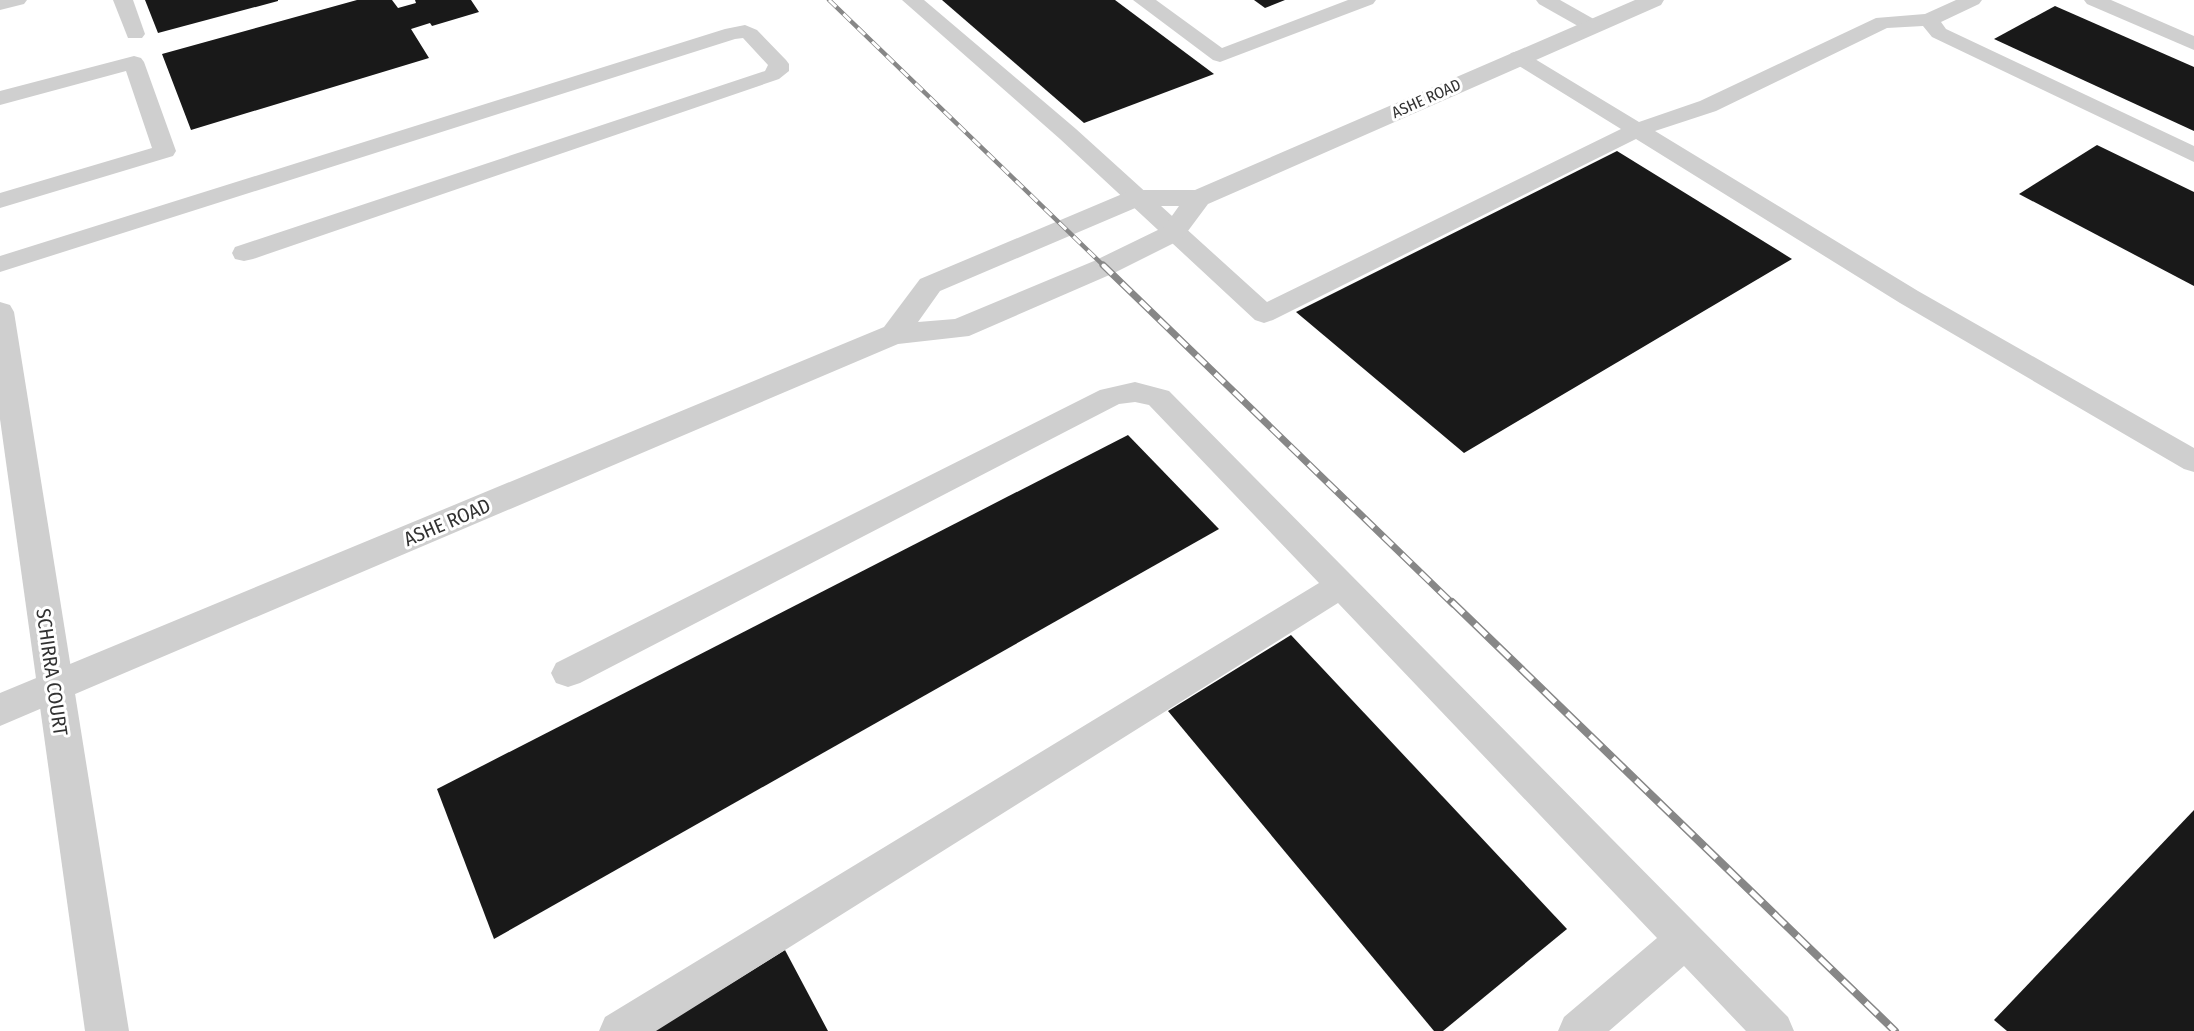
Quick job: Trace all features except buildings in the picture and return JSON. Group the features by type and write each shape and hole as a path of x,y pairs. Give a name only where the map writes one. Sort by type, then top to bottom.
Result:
{"street":[{"name":"ASHE ROAD","path":"894,334 930,285 1136,198 1199,198 1653,0"},
{"name":"ASHE ROAD","path":"0,710 894,334 959,329 1104,267 1173,233 1199,198"},
{"name":"SCHIRRA COURT","path":"0,312 107,1031"}],"lane":[{"path":"0,4 16,0"},
{"path":"123,0 135,34"},
{"path":"912,0 1068,134 1173,233 1264,314 1637,130 1708,106 1883,22 1929,20 1972,0"},
{"path":"1143,0 1220,56 1366,0"},
{"path":"1546,0 1592,26"},
{"path":"2094,0 2194,44"},
{"path":"1929,20 1939,33 2194,155"},
{"path":"0,264 732,33 745,31 750,34 779,64 778,71 772,75 244,253"},
{"path":"1518,57 1909,297 2194,461"},
{"path":"0,98 134,62 165,151 0,201"},
{"path":"568,673 1110,397 1128,392 1146,392 1159,399 1774,1031"},
{"path":"620,1031 1341,585"},
{"path":"1578,1031 1684,940"}],"railway":[{"path":"829,0 1105,267"},
{"path":"1103,265 1453,604"},
{"path":"1452,602 1895,1031"}]}
